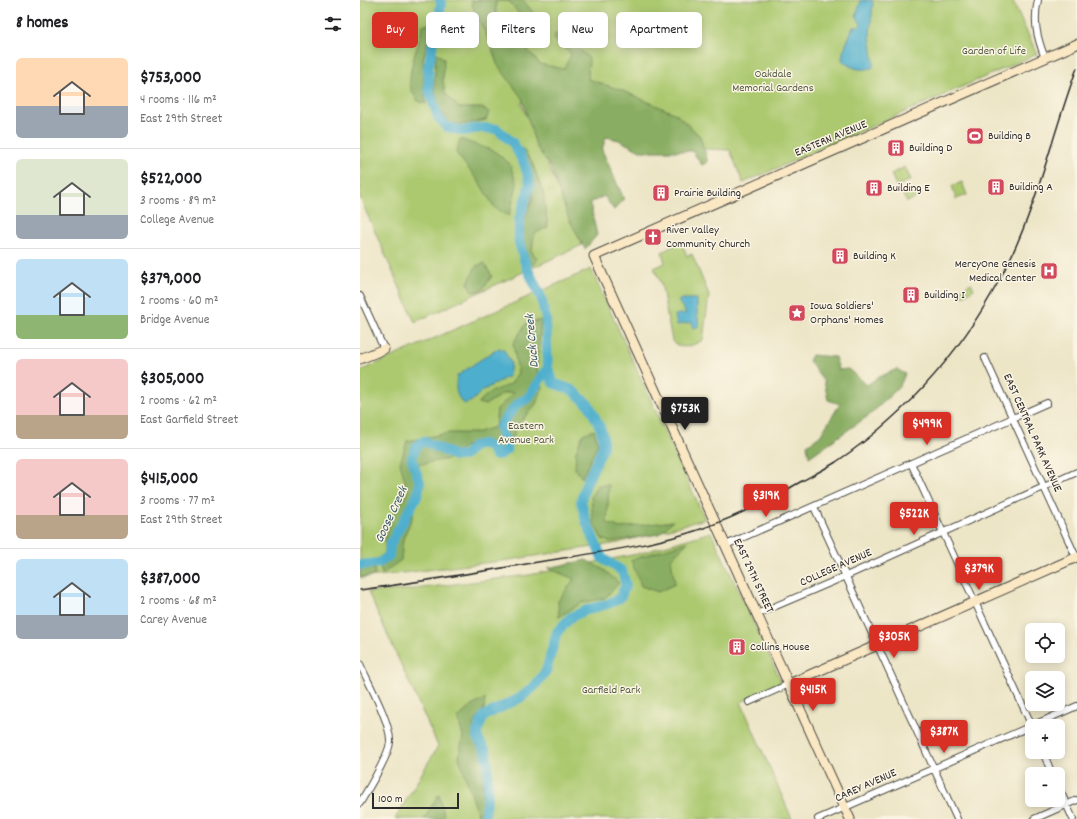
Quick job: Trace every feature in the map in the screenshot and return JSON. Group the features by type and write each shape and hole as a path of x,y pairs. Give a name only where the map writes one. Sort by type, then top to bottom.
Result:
{"street":[{"path":"1038,0 1035,22 1038,40 1046,58"},
{"name":"EASTERN AVENUE","path":"594,256 1077,44"},
{"name":"EAST 29TH STREET","path":"594,256 850,819"},
{"path":"360,296 384,349 360,359"},
{"name":"EAST CENTRAL PARK AVENUE","path":"986,358 1077,558"},
{"path":"726,545 1047,403"},
{"path":"911,463 1029,719"},
{"name":"COLLEGE AVENUE","path":"757,614 943,533 1077,472"},
{"path":"814,506 957,819"},
{"path":"749,702 1077,558"},
{"path":"360,664 385,719 390,741 387,751 360,803"},
{"name":"CAREY AVENUE","path":"1048,719 1077,706"},
{"name":"CAREY AVENUE","path":"818,819 1025,729"},
{"path":"1034,819 1077,800"},
{"path":"1066,804 1073,819"}],"green space":[{"path":"360,0 1012,0 1037,54 743,183 730,150 660,147 550,91 521,103 582,245 415,322 360,198"},
{"path":"471,0 523,0 533,12 517,12 509,1 496,1 496,12 487,12 487,37 479,20 479,12 475,12"},
{"path":"423,25 426,25 426,48 423,59 426,104 417,100 410,84 413,61 417,48 418,48"},
{"path":"555,33 558,34 558,43 554,39"},
{"path":"492,48 526,48 540,64 564,69 571,54 564,48 578,48 589,58 588,79 621,90 676,114 700,136 708,162 702,165 692,151 640,151 619,140 606,137 602,150 624,199 614,210 604,196 590,203 597,235 585,249 568,217 551,168 536,146 522,98 497,64"},
{"path":"436,52 444,59 443,80 445,93 459,108 482,108 489,112 486,120 466,124 449,124 439,108 434,86"},
{"path":"460,139 494,151 510,164 517,185 509,216 495,208 479,182 456,153"},
{"path":"522,148 532,162 543,192 548,227 534,234 532,252 538,260 532,265 523,249 523,224 532,199 532,176 522,154"},
{"path":"905,167 911,180 896,186 891,174"},
{"path":"962,182 967,195 956,199 952,186"},
{"path":"915,190 918,197 907,202 903,195"},
{"path":"679,243 679,245 682,244 687,256 692,254 709,295 703,340 683,347 672,341 661,283 654,268 665,263 662,252"},
{"path":"484,263 492,276 482,290 472,292 468,283 476,266"},
{"name":"Eastern Avenue Park","path":"591,269 705,519 618,543 509,560 361,578 360,371"},
{"path":"971,283 974,289 962,297 958,291"},
{"path":"541,320 537,370 543,387 536,404 517,426 507,454 478,442 464,447 449,459 410,466 416,482 413,515 403,539 401,560 382,574 377,559 385,553 385,539 391,517 408,492 400,463 407,441 449,433 475,433 495,427 497,409 514,393 504,393 485,405 478,403 490,392 511,384 518,373 513,343 526,324"},
{"path":"812,355 835,357 839,370 848,369 867,385 877,378 897,369 905,374 900,386 871,414 809,457 807,445 820,436 840,404 828,400 824,381 809,361"},
{"path":"594,430 598,444 582,478 575,469 576,451 583,434"},
{"path":"598,485 609,485 607,523 620,528 673,521 659,534 609,542 602,539 593,522 591,496"},
{"name":"Garfield Park","path":"711,532 782,683 741,702 792,819 395,819 438,746 368,592 406,590 529,575 638,554"},
{"path":"688,542 671,559 675,584 658,592 641,586 631,560"},
{"path":"586,560 604,570 619,583 605,598 581,603 559,617 558,601 574,579 548,568"},
{"path":"374,567 375,575 360,577 360,569"},
{"path":"485,699 484,709 473,725 475,742 484,756 482,808 478,815 459,757 463,736 458,718 471,706"},
{"path":"439,794 444,815 441,819 424,819"}],"water":[{"path":"861,0 872,0 873,3 870,35 874,64 872,68 864,69 853,67 842,60 843,52 853,27 858,27 861,24 856,16"},
{"path":"683,299 697,299 699,327 693,328 692,322 677,325 675,315 686,313 678,301"},
{"path":"499,348 504,350 511,363 509,376 482,391 472,401 465,404 456,392 457,376"}],"waterway":[{"name":"Duck Creek","path":"440,0 441,5 428,68 429,90 438,117 447,127 463,131 479,128 497,129 513,143 525,165 530,184 519,220 519,242 526,266 541,297 546,319 548,368 553,383 572,390 589,405 600,427 603,437 603,448 586,484 581,501 586,521 602,558 622,571 626,585 620,598 608,604 589,609 571,617 557,632 546,671 534,687 520,698 484,716 477,732 478,739 486,751 488,767 488,790 485,815 483,819"},
{"name":"Goose Creek","path":"360,565 379,563 389,556 390,545 418,494 420,482 412,458 417,445 424,441 455,456 464,456 474,446 484,444 491,448 495,455 501,454 507,449 506,441 502,435 500,427 517,404 528,398 548,368"}],"railway":[{"path":"360,590 620,549 681,535 701,529 753,508 836,462 889,421 913,398 936,373 976,320 993,291 1020,238 1077,68"}],"place":[{"name":"Building B","path":"975,136"},
{"name":"Building D","path":"896,148"},
{"name":"Building A","path":"996,187"},
{"name":"Building E","path":"874,188"},
{"name":"Prairie Building","path":"661,193"},
{"name":"River Valley Community Church","path":"653,237"},
{"name":"Building K","path":"840,256"},
{"name":"MercyOne Genesis Medical Center","path":"1049,271"},
{"name":"Building I","path":"911,295"},
{"name":"Iowa Soldiers' Orphans' Homes","path":"797,313"},
{"name":"Collins House","path":"737,647"}],"park label":[{"name":"Garden of Life","path":"994,51"},
{"name":"Oakdale Memorial Gardens","path":"773,81"}]}
